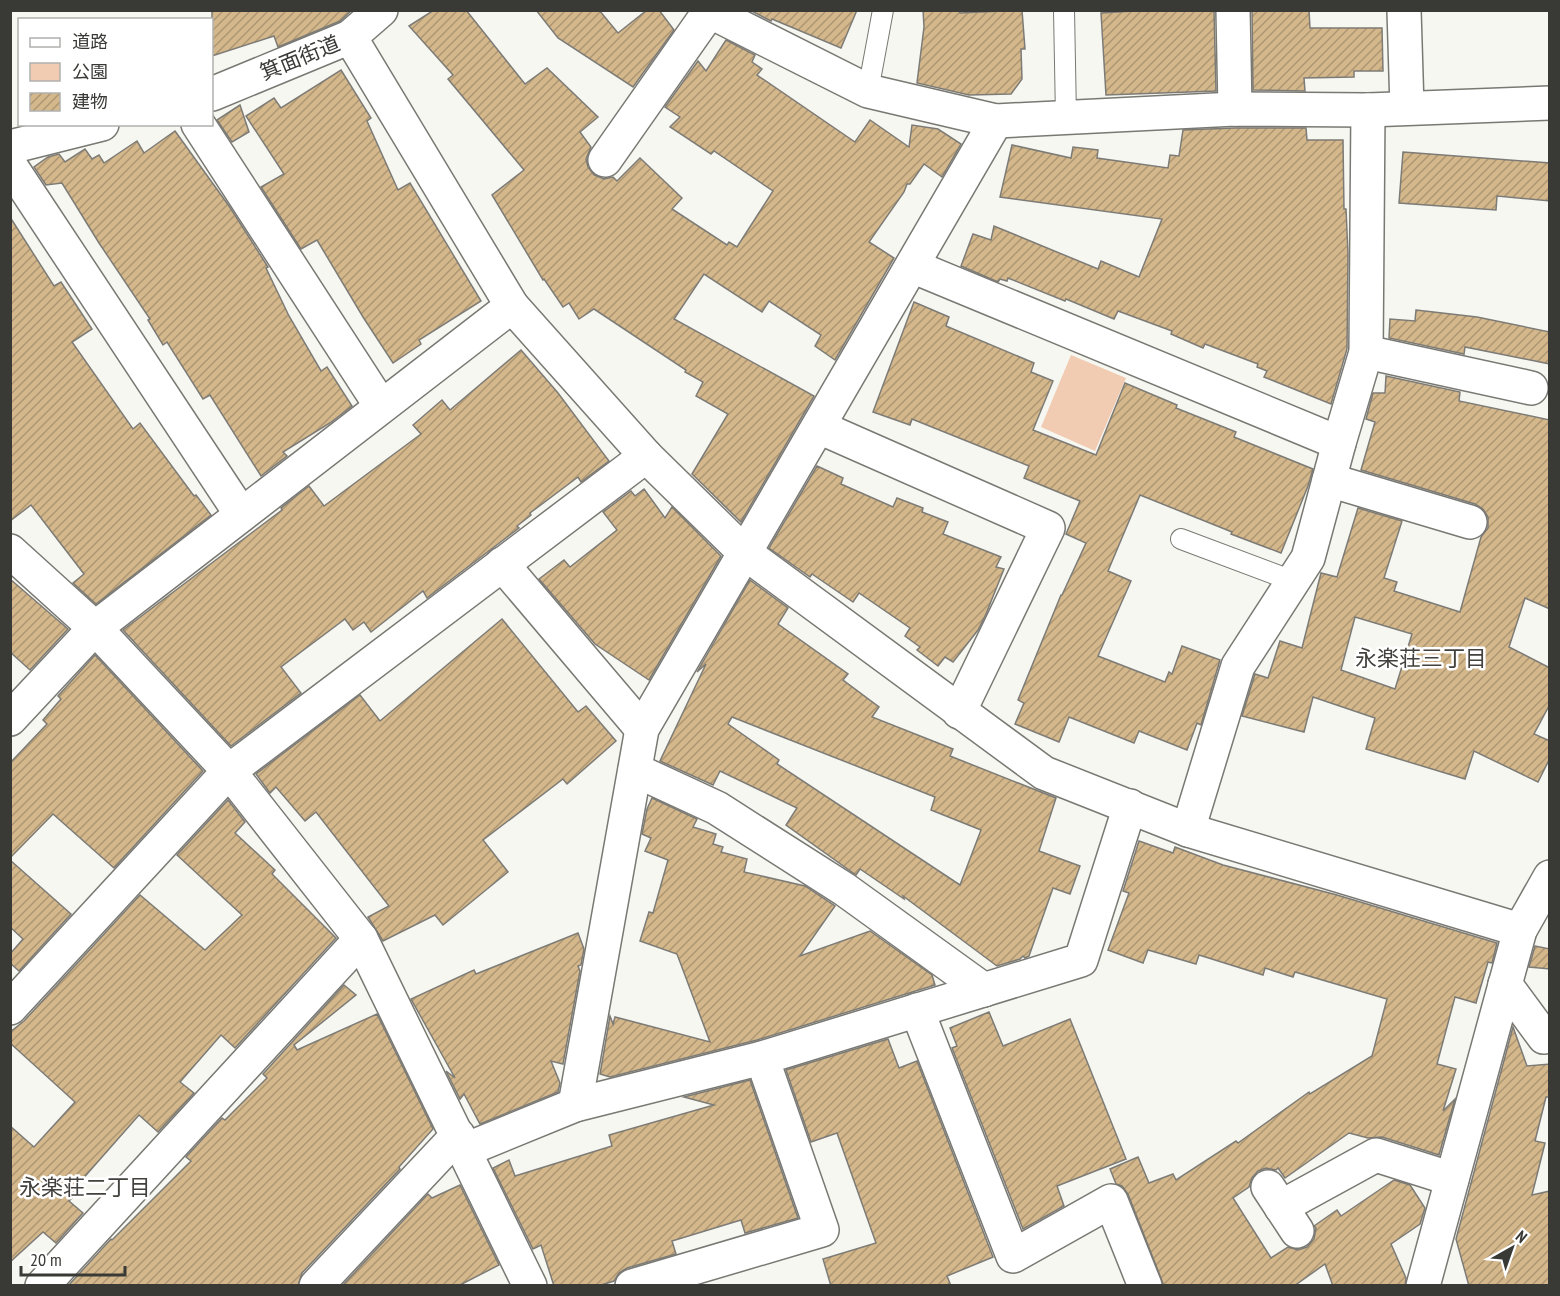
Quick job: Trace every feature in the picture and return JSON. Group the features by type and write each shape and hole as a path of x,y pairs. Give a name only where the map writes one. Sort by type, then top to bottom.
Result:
{"street":[{"name":"箕面街道","path":"213,94 350,37 381,10"},
{"path":"1233,10 1235,109"},
{"path":"1404,10 1407,108"},
{"path":"605,159 708,11 868,91 996,121 1235,109 1368,110 1550,103"},
{"path":"350,37 512,306 646,456 745,553 1044,773 1188,830 1520,930"},
{"path":"1188,830 1238,666 1308,558 1366,352 1368,110"},
{"path":"575,1105 642,729 996,121"},
{"path":"10,147 94,126"},
{"path":"199,126 381,406"},
{"path":"10,165 241,514"},
{"path":"912,266 1339,443"},
{"path":"10,719 95,628 512,306"},
{"path":"1366,352 1531,388"},
{"path":"819,427 1048,528 959,712"},
{"path":"10,1008 229,771 646,456"},
{"path":"1329,480 1470,522"},
{"path":"10,551 95,628 229,771 361,939 530,1286"},
{"path":"502,564 642,729"},
{"path":"635,770 717,807 844,889 984,990"},
{"path":"316,1286 461,1143 575,1105 762,1058 1081,960 1130,806"},
{"path":"1423,1286 1520,930 1547,884"},
{"path":"42,1286 361,939"},
{"path":"1505,984 1544,1037 1550,1036"},
{"path":"917,1010 1013,1256 1111,1201 1145,1286"},
{"path":"632,1286 822,1230 762,1058"},
{"path":"1282,1209 1376,1155 1452,1179"}],"lane":[{"path":"868,91 883,10"},
{"path":"1064,10 1066,117"},
{"path":"1181,539 1293,581"}],"green space":[{"path":"1071,355 1126,378 1095,451 1041,427"}],"building":[{"path":"212,10 352,10 340,21 278,47 274,36 213,56"},
{"path":"434,10 466,10 525,84 547,68 598,117 580,132 591,147 586,159 594,175 604,179 613,177 617,181 640,158 682,198 672,209 727,245 729,242 737,247 773,191 714,151 711,154 670,127 680,117 665,107 698,61 706,71 726,40 755,55 752,62 762,69 757,75 855,142 870,120 909,147 912,125 938,129 961,144 942,177 924,164 910,184 907,184 904,192 869,242 894,258 835,360 815,346 821,335 769,301 762,312 704,274 674,319 814,396 741,522 692,474 728,414 696,396 703,382 594,309 579,319 569,303 563,307 543,280 492,195 524,170 448,79 453,75 409,26"},
{"path":"536,10 599,10 618,33 647,10 659,10 674,30 633,87 558,38"},
{"path":"750,10 857,10 841,48 772,19 771,21"},
{"path":"923,10 959,10 960,13 1022,10 1025,49 1021,49 1022,79 1011,94 969,95 917,83 924,27"},
{"path":"1214,10 1216,91 1106,95 1101,13"},
{"path":"1252,10 1309,10 1310,28 1382,28 1383,71 1354,71 1354,77 1304,78 1305,91 1253,90"},
{"path":"341,70 371,118 367,121 398,190 410,183 481,301 419,340 421,344 393,363 317,240 301,249 261,187 284,174 246,116 274,98 281,108"},
{"path":"240,105 249,132 232,142 217,120"},
{"path":"1306,128 1307,140 1343,140 1344,209 1346,209 1348,254 1347,349 1331,404 1264,377 1267,371 1257,367 1258,364 1205,344 1203,348 1171,334 1172,331 1118,311 1114,319 1008,278 1007,281 1000,279 998,282 961,266 973,234 991,240 994,226 1098,269 1101,261 1139,277 1162,219 1000,197 1012,145 1071,158 1073,147 1098,150 1097,158 1168,168 1170,155 1179,156 1183,130"},
{"path":"175,131 229,206 268,267 266,268 289,316 321,371 327,367 352,406 330,423 283,452 287,456 261,476 210,395 203,399 167,342 163,345 148,320 150,319 62,183 46,185 34,167 48,157 59,154 65,162 85,149 92,159 99,155 104,163 137,141 144,153"},
{"path":"1403,152 1550,163 1550,201 1497,196 1496,210 1399,203"},
{"path":"10,217 54,286 61,282 92,329 72,342 133,429 140,423 194,496 196,495 211,515 96,604 73,583 84,574 31,505 10,521"},
{"path":"914,302 949,317 946,326 1034,363 1031,372 1053,381 1033,430 1096,455 1125,383 1177,405 1176,408 1236,432 1234,437 1313,469 1281,553 1140,495 1108,571 1131,581 1098,656 1165,682 1169,672 1172,674 1182,646 1220,660 1201,725 1197,723 1187,750 1139,731 1134,743 1069,717 1059,742 1015,724 1024,703 1018,700 1061,595 1086,543 1066,534 1080,501 1024,478 1029,466 912,419 910,425 873,412"},
{"path":"1416,310 1477,317 1550,332 1550,364 1465,347 1464,354 1389,338 1390,319 1415,321"},
{"path":"521,350 558,393 609,461 581,482 578,477 530,513 531,515 517,526 519,528 427,598 423,591 371,632 364,622 353,630 345,619 281,667 301,693 231,746 123,630 282,510 281,508 309,486 324,506 421,434 413,425 442,400 450,410"},
{"path":"1386,376 1460,392 1459,401 1550,420 1550,609 1525,598 1509,647 1550,668 1550,704 1534,734 1550,741 1550,758 1538,782 1474,751 1465,779 1366,749 1375,718 1313,697 1304,732 1242,716 1255,674 1268,678 1280,641 1302,648 1321,573 1337,577 1358,508 1402,521 1384,578 1397,582 1394,591 1460,612 1481,537 1488,528 1488,517 1483,509 1475,504 1361,470 1375,422 1366,419 1373,393 1385,393","holes":["1355,617 1412,634 1395,689 1341,670"]},
{"path":"817,466 843,478 841,484 893,507 897,498 923,508 922,512 948,522 943,534 1001,557 996,567 1004,569 986,614 978,630 953,662 945,657 938,666 917,650 920,647 905,636 910,628 859,593 853,602 812,574 810,577 769,548"},
{"path":"644,489 665,518 672,507 721,556 649,680 595,644 539,579 564,560 570,567 617,530 603,512 631,491 635,496"},
{"path":"10,579 68,629 30,670 10,652"},
{"path":"750,580 788,608 778,624 848,674 843,680 879,707 872,717 953,749 950,756 1056,798 1039,851 1080,866 1070,894 1053,888 1029,956 997,966 903,896 904,899 860,869 856,875 786,825 797,808 720,771 713,785 660,761 706,664 697,672","holes":["732,717 935,797 931,810 981,830 960,885 777,764 779,760 728,724"]},
{"path":"502,619 578,712 586,706 616,741 567,784 563,779 483,840 508,872 443,925 435,915 383,941 368,917 389,906 316,812 305,821 276,787 270,793 256,774 360,695 380,721"},
{"path":"95,655 203,771 114,868 53,814 10,858 10,763 47,724 43,720 61,699 58,696"},
{"path":"652,798 697,819 693,827 716,834 713,844 723,847 721,852 747,859 744,872 805,886 835,906 800,956 870,931 932,975 935,985 757,1040 610,1077 600,1074 610,1016 613,1024 615,1017 710,1042 677,954 640,941 649,912 653,913 668,860 645,851 651,838 642,834 647,809"},
{"path":"228,800 245,822 235,833 275,870 272,874 336,938 235,1048 221,1035 180,1082 194,1093 158,1132 139,1115 73,1190 77,1193 69,1201 83,1213 56,1243 43,1232 10,1262 10,1126 34,1147 75,1102 10,1043 10,1032 24,1021 140,895 205,950 242,915 177,855"},
{"path":"1139,841 1173,853 1175,847 1223,865 1337,895 1497,943 1492,963 1488,962 1476,1003 1455,997 1437,1064 1456,1069 1443,1111 1455,1099 1439,1155 1382,1137 1368,1138 1349,1133 1285,1178 1278,1168 1258,1171 1249,1187 1233,1198 1271,1258 1288,1247 1298,1250 1307,1247 1314,1239 1316,1228 1314,1226 1337,1210 1341,1216 1394,1180 1410,1185 1425,1208 1420,1224 1391,1244 1406,1278 1405,1286 1333,1286 1325,1264 1294,1286 1164,1286 1128,1194 1122,1186 1116,1184 1110,1169 1138,1157 1149,1183 1173,1174 1176,1180 1236,1141 1238,1143 1309,1092 1310,1094 1372,1056 1387,999 1295,972 1293,977 1265,968 1263,975 1199,955 1196,964 1148,950 1143,963 1108,950 1129,893 1123,891"},
{"path":"10,860 71,914 19,971 10,963 10,954 23,939 10,927"},
{"path":"578,933 584,949 581,965 578,966 580,971 563,1064 551,1061 560,1083 558,1092 480,1124 464,1094 460,1099 446,1071 455,1078 411,999 474,970 476,974"},
{"path":"1535,946 1550,949 1550,969 1529,967"},
{"path":"344,985 356,995 294,1045 297,1050 377,1014 433,1129 399,1167 400,1169 302,1273 298,1286 68,1286 111,1239 191,1161 186,1157 222,1118 225,1120 267,1078 263,1074"},
{"path":"989,1012 1003,1046 1070,1019 1126,1159 1057,1186 1064,1206 1023,1229 952,1048 957,1046 950,1028"},
{"path":"1513,1027 1527,1066 1550,1064 1550,1097 1546,1097 1535,1141 1545,1143 1532,1195 1550,1191 1550,1286 1469,1286 1456,1239"},
{"path":"888,1039 899,1068 917,1061 993,1257 947,1276 951,1286 831,1286 823,1259 876,1243 837,1133 811,1142 786,1070"},
{"path":"750,1080 798,1218 745,1233 741,1220 672,1241 676,1254 627,1268 619,1273 614,1281 598,1286 554,1286 541,1245 533,1249 493,1168 509,1160 515,1176 612,1146 609,1135 714,1105 684,1097"},
{"path":"460,1185 499,1265 458,1286 342,1286 428,1194 432,1198"}],"district":[{"name":"永楽荘三丁目","path":"1421,658"},
{"name":"永楽荘二丁目","path":"85,1187"}]}
